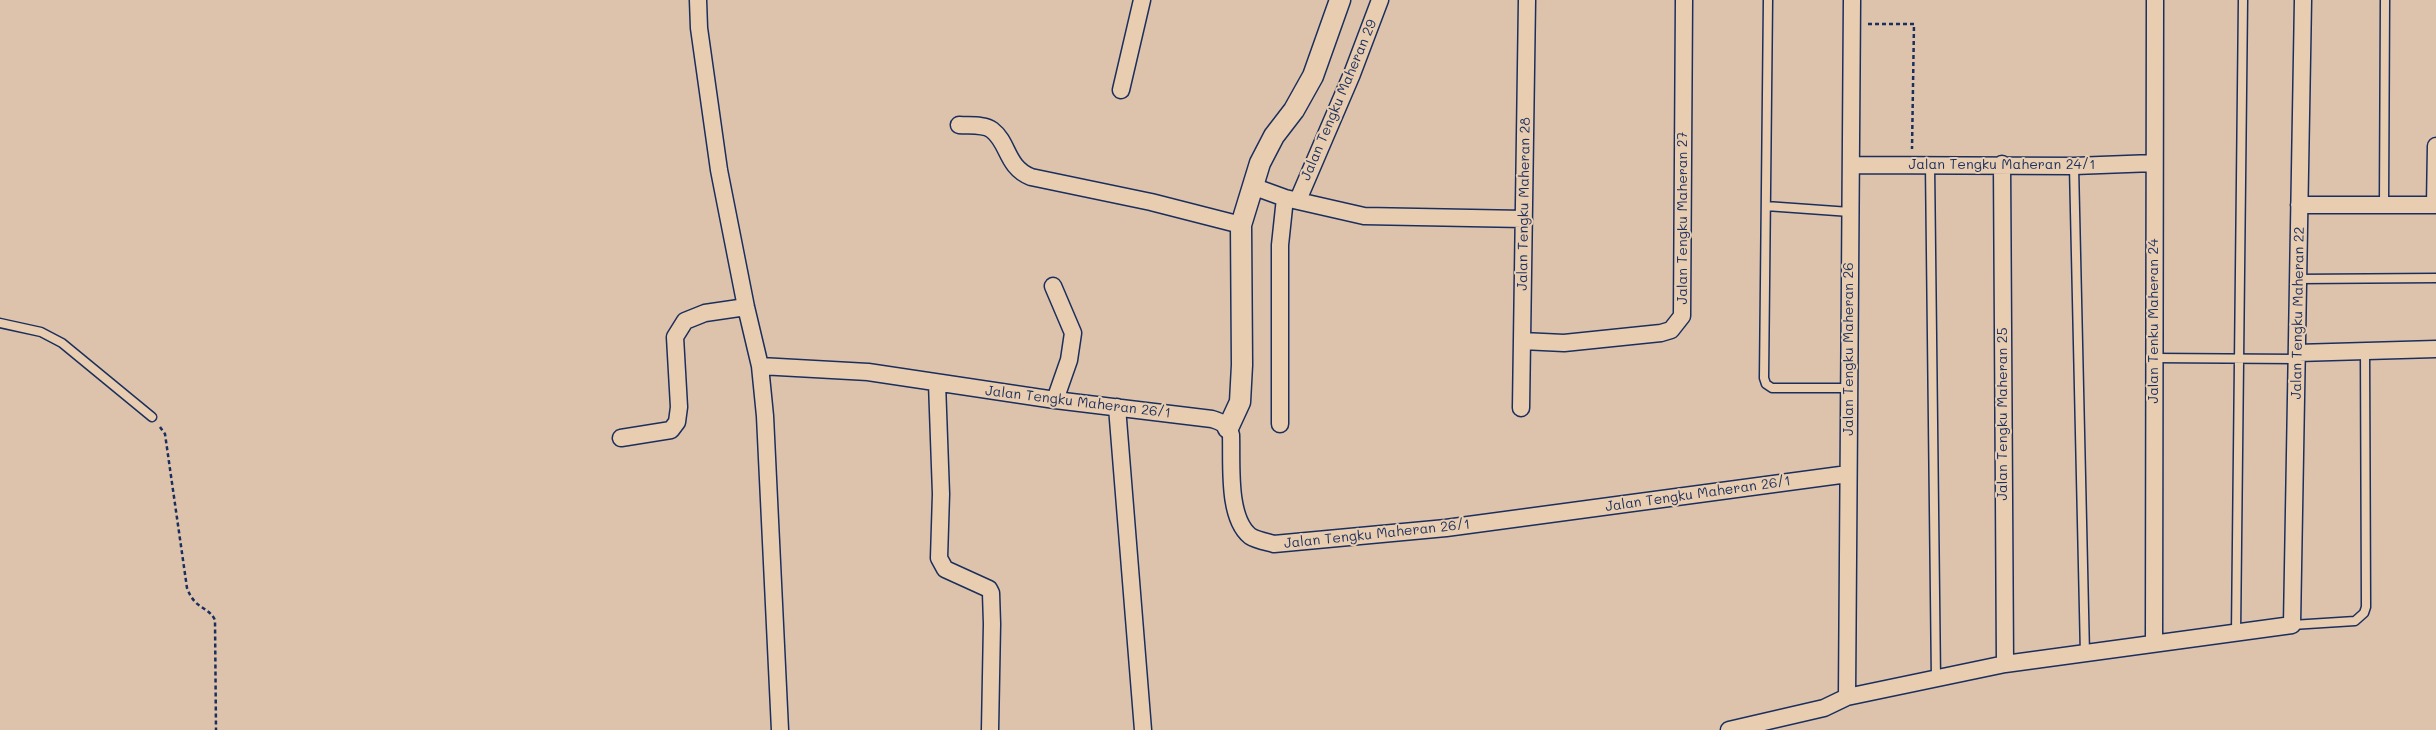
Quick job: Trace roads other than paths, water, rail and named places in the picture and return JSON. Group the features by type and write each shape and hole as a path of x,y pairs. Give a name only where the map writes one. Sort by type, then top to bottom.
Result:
{"street":[{"path":"698,0 699,28 719,170 746,307 760,366 768,473 780,730"},
{"path":"1121,90 1142,0"},
{"path":"1228,428 1240,402 1242,365 1241,225 1260,163 1274,136 1294,110 1313,76 1340,0"},
{"name":"Jalan Tengku Maheran 29","path":"1280,424 1280,245 1291,199 1352,74 1380,0"},
{"name":"Jalan Tengku Maheran 28","path":"1521,408 1527,0"},
{"name":"Jalan Tengku Maheran 27","path":"1522,341 1564,343 1661,333 1671,330 1682,316 1684,0"},
{"name":"Jalan Tengku Maheran 26","path":"1847,697 1852,0"},
{"name":"Jalan Tenku Maheran 24","path":"2154,643 2155,0"},
{"name":"Jalan Tengku Maheran 22","path":"2292,625 2303,0"},
{"path":"959,125 985,127 993,131 1015,166 1022,174 1151,202 1241,225"},
{"path":"2299,205 2435,205 2436,146"},
{"name":"Jalan Tengku Maheran 24/1","path":"1850,165 2002,164 2074,166 2154,163"},
{"name":"Jalan Tengku Maheran 25","path":"2002,164 2005,664"},
{"path":"1252,186 1291,199 1364,216 1524,219"},
{"path":"1053,286 1072,333 1069,360 1055,400"},
{"path":"621,438 671,430 676,422 679,407 675,337 685,321 705,313 746,307"},
{"path":"2297,356 2365,349 2436,349"},
{"name":"Jalan Tengku Maheran 26/1","path":"760,366 868,372 1055,400 1212,419 1223,423 1228,428 1231,435 1235,510 1238,522 1251,537 1274,544 1446,528 1848,474"},
{"path":"937,383 941,494 939,558 945,569 989,589 991,593 992,624 990,730"},
{"path":"1117,407 1143,730"},
{"path":"1729,730 1752,728 1824,708 1847,697 1936,680 2005,664 2085,655 2154,643 2292,625"}],"lane":[{"path":"1768,0 1764,378 1766,384 1772,388 1849,388"},
{"path":"2236,633 2243,0"},
{"path":"2384,204 2385,0"},
{"path":"1930,165 1936,680"},
{"path":"2074,166 2085,655"},
{"path":"1766,206 1850,212"},
{"path":"2298,279 2436,278"},
{"path":"0,322 41,332 62,343 152,417"},
{"path":"2292,625 2355,621 2364,613 2366,607 2365,349"},
{"path":"2154,358 2238,359 2297,356"}]}
